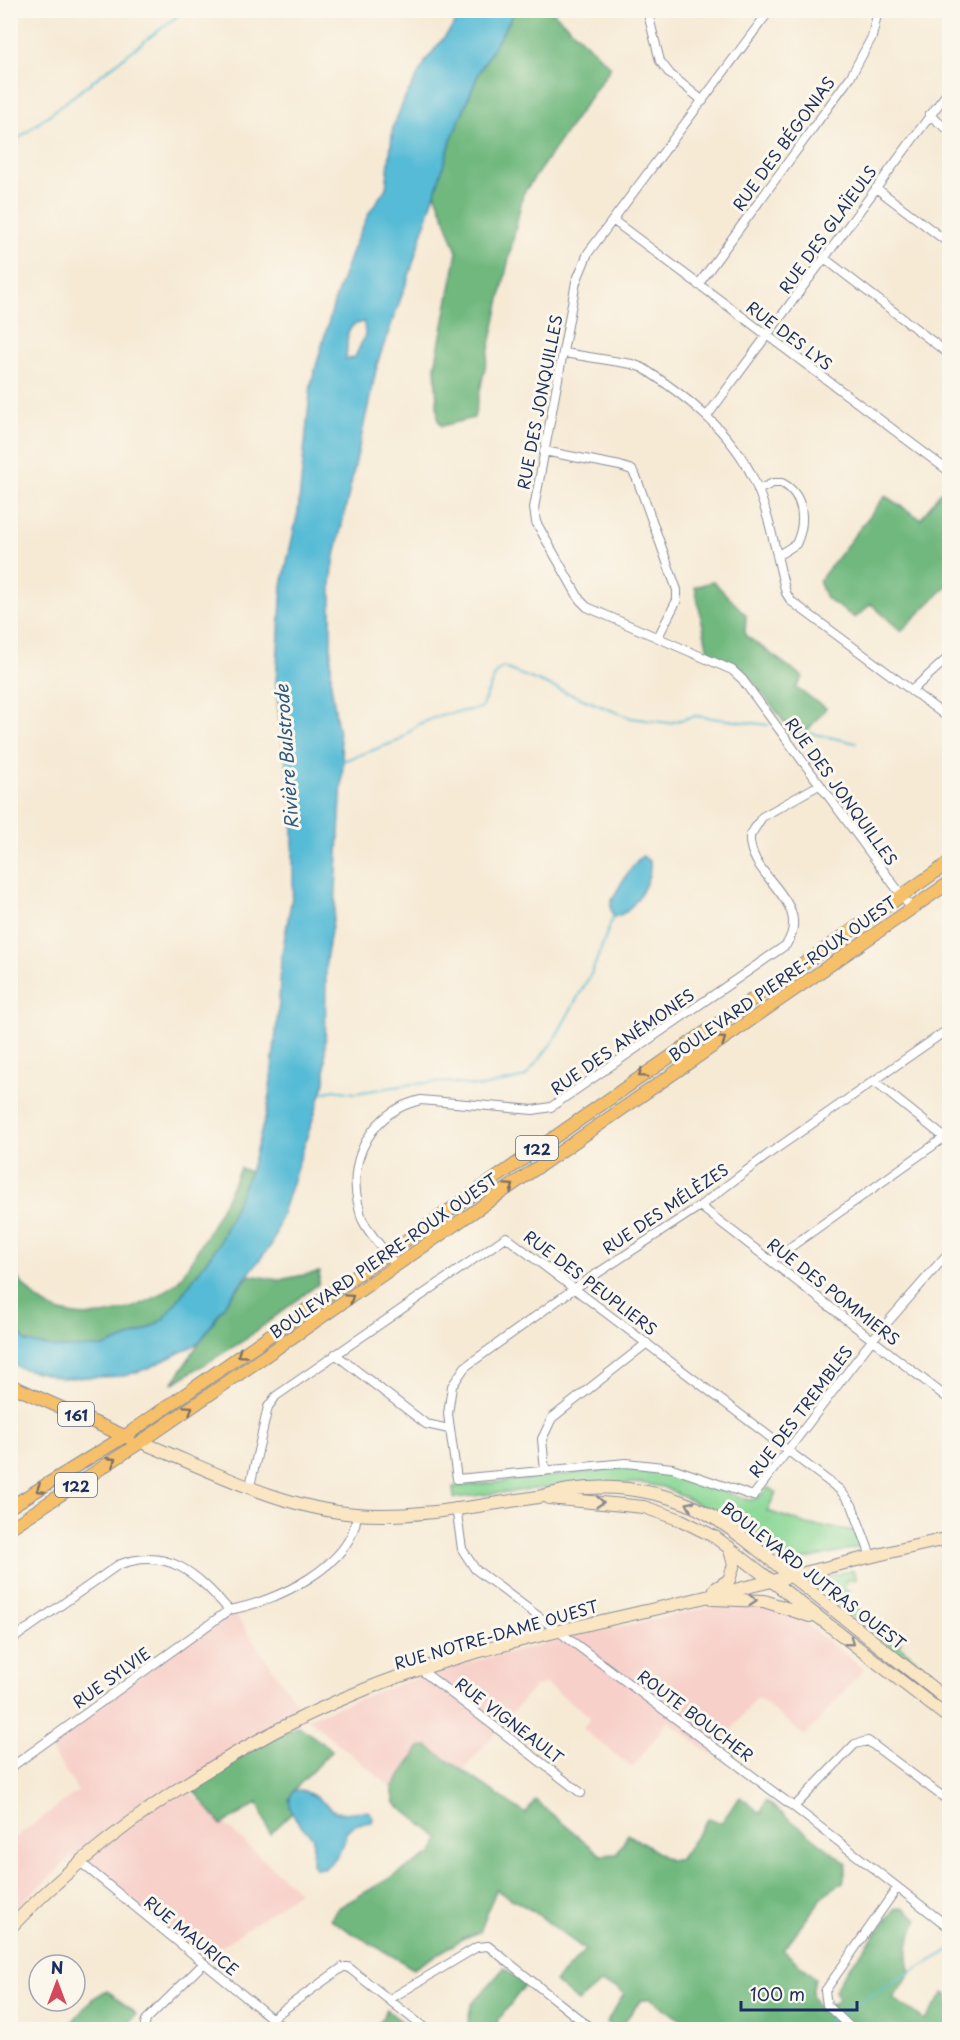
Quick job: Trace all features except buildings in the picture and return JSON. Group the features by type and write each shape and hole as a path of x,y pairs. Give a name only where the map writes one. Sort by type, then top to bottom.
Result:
{"main road":[{"name":"BOULEVARD PIERRE-ROUX OUEST","path":"10,1507 125,1436 950,862"},
{"name":"BOULEVARD PIERRE-ROUX OUEST","path":"10,1528 141,1442 950,882"},
{"name":"BOULEVARD JUTRAS OUEST","path":"10,1385 125,1436 250,1486 306,1505 357,1514 456,1507 542,1496 569,1490 614,1488 645,1491 684,1502 723,1523 950,1702"},
{"name":"BOULEVARD JUTRAS OUEST","path":"542,1496 571,1502 620,1503 644,1507 699,1528 728,1546 950,1719"},
{"name":"RUE NOTRE-DAME OUEST","path":"10,1928 80,1862 188,1783 289,1725 367,1688 421,1670 561,1632 789,1575 950,1538"},
{"path":"694,1599 729,1580 734,1564 728,1546"},
{"path":"694,1599 764,1601 786,1606 827,1623"}],"street":[{"path":"647,10 660,61 670,74 703,101"},
{"name":"RUE DES JONQUILLES","path":"770,10 588,253 580,271 544,451 534,514 579,600 587,608 732,670 742,679 911,908"},
{"name":"RUE DES BÉGONIAS","path":"698,285 851,76 872,37 878,10"},
{"name":"RUE DES GLAÏEULS","path":"707,416 950,89"},
{"path":"929,115 950,131"},
{"path":"876,188 950,244"},
{"name":"RUE DES LYS","path":"614,221 950,472"},
{"path":"825,258 950,355"},
{"path":"564,353 632,364 643,368 707,416 739,456 758,490 786,593 795,607 950,719"},
{"path":"544,451 620,466 632,470 638,479 677,590 677,600 658,637"},
{"path":"758,490 773,483 782,483 798,497 802,508 803,521 796,544 777,556"},
{"path":"911,691 950,656"},
{"name":"RUE DES ANÉMONES","path":"396,1266 363,1221 355,1179 367,1137 379,1121 403,1105 420,1100 533,1110 552,1107 786,945 792,930 792,909 752,853 750,836 762,817 819,785"},
{"name":"RUE DES MÉLÈZES","path":"457,1479 449,1429 449,1398 457,1376 465,1367 575,1288 700,1206 770,1153 950,1028"},
{"path":"771,1261 947,1139 875,1082"},
{"name":"RUE DES POMMIERS","path":"700,1206 946,1398"},
{"name":"RUE DES PEUPLIERS","path":"250,1486 271,1401 502,1238 511,1240 575,1288 847,1498 856,1515 871,1556"},
{"name":"RUE DES TREMBLES","path":"457,1479 626,1463 652,1465 687,1472 753,1496 872,1340 950,1251"},
{"path":"545,1471 542,1439 552,1418 647,1343"},
{"path":"335,1354 426,1424 449,1429"},
{"path":"946,1398 950,1387"},
{"name":"ROUTE BOUCHER","path":"456,1507 462,1549 467,1560 475,1569 794,1807 950,1928"},
{"path":"10,1641 117,1566 132,1560 153,1558 179,1566 204,1585 229,1610 263,1602 284,1592 334,1558 352,1539 357,1514"},
{"name":"RUE SYLVIE","path":"10,1768 229,1610"},
{"name":"RUE VIGNEAULT","path":"421,1670 581,1793"},
{"path":"794,1807 855,1744 868,1740 950,1802"},
{"name":"RUE MAURICE","path":"80,1862 286,2030"},
{"path":"853,2030 827,2005 825,1991 897,1888"},
{"path":"390,1999 477,1947 488,1946 593,2030"},
{"path":"144,2028 203,1964"},
{"path":"272,2018 343,1967 348,1968 390,1999 427,2030"}],"shaded area":[{"path":"752,1604 783,1611 802,1620 864,1669 805,1736 757,1697 712,1755 668,1721 633,1768 583,1729 591,1717 546,1684 534,1687 463,1771 427,1746 420,1747 392,1788 307,1718 434,1671 589,1633 717,1606"},
{"path":"231,1608 307,1718 187,1790 299,1892 202,1960 71,1857 11,1913 11,1841 78,1791 48,1745"}],"green space":[{"path":"515,11 552,11 611,67 523,194 474,418 442,426 438,420 435,367 457,252 435,192 452,138 479,73"},
{"path":"940,492 949,500 949,584 901,631 871,604 855,618 826,598 819,581 885,496 921,519"},
{"path":"713,581 746,615 745,635 803,677 796,688 826,708 799,741 743,669 708,652 695,587"},
{"path":"240,1168 250,1172 219,1244 165,1318 144,1331 103,1347 58,1348 26,1342 11,1322 10,1268 37,1299 50,1308 72,1315 88,1316 119,1311 135,1307 163,1293 184,1273 205,1238"},
{"path":"320,1272 318,1284 243,1341 172,1384 227,1301 250,1275 278,1280"},
{"path":"623,1468 672,1473 748,1500 756,1499 768,1488 776,1492 767,1511 810,1525 857,1531 860,1547 786,1564 694,1502 663,1487 641,1483 581,1484 454,1498 453,1487"},
{"path":"853,1570 856,1579 846,1580 844,1589 850,1591 845,1597 901,1642 897,1644 938,1677 949,1682 949,1694 818,1590 815,1584 818,1579"},
{"path":"299,1726 332,1750 293,1791 289,1800 292,1813 270,1834 258,1803 221,1825 191,1787 254,1748"},
{"path":"427,1746 526,1814 535,1800 601,1855 617,1854 628,1834 669,1860 679,1860 709,1818 721,1823 740,1797 761,1813 766,1801 847,1864 843,1882 825,1894 783,1950 815,1978 812,1994 820,2011 839,2000 835,1991 840,1980 895,1909 903,1907 918,1919 908,1945 911,1973 893,1998 925,2020 944,1993 949,1996 949,2029 693,2029 650,1998 641,2000 619,2029 606,2023 624,1994 618,1988 600,1983 578,2002 555,1982 585,1950 533,1911 496,1890 480,1932 464,1938 413,1969 330,1919 338,1908 433,1853 440,1839 395,1803 392,1788 420,1747"},
{"path":"504,1968 525,1985 499,2019 497,2029 467,2029 471,2005"},
{"path":"107,1990 136,2014 125,2029 66,2029 80,2013 87,2013 87,2005"},
{"path":"387,2010 411,2029 375,2029"}],"water":[{"name":"Rivière Bulstrode","path":"465,11 515,11 479,72 452,138 409,276 378,361 335,556 331,583 331,684 343,761 335,908 326,960 325,1082 272,1244 227,1301 199,1343 149,1368 124,1376 63,1378 20,1368 11,1362 11,1322 26,1342 58,1348 103,1347 145,1331 165,1318 219,1244 250,1172 268,1107 279,1003 281,959 293,891 293,806 280,726 276,683 282,585 298,512 311,384 334,303 353,248 369,213 386,188 393,127 405,98 427,59","holes":["364,322 365,335 355,357 346,360 348,332 353,325"]},
{"path":"643,856 650,862 650,870 644,887 634,904 620,915 613,917 611,905 613,898 630,870"},
{"path":"301,1790 335,1811 370,1812 373,1818 372,1822 357,1824 346,1831 340,1851 324,1868 315,1868 312,1864 313,1838 291,1811 290,1798 293,1791"}],"waterway":[{"path":"10,145 185,10"},
{"path":"340,762 398,741 419,724 441,715 481,708 496,673 502,667 631,718 669,723 695,716 768,725"},
{"path":"783,727 856,743"},
{"path":"322,1093 334,1090 355,1093 413,1084 444,1082 482,1087 525,1077 552,1043 592,972 613,917"},
{"path":"840,2013 950,1950"},
{"path":"812,2030 835,2016"}]}
